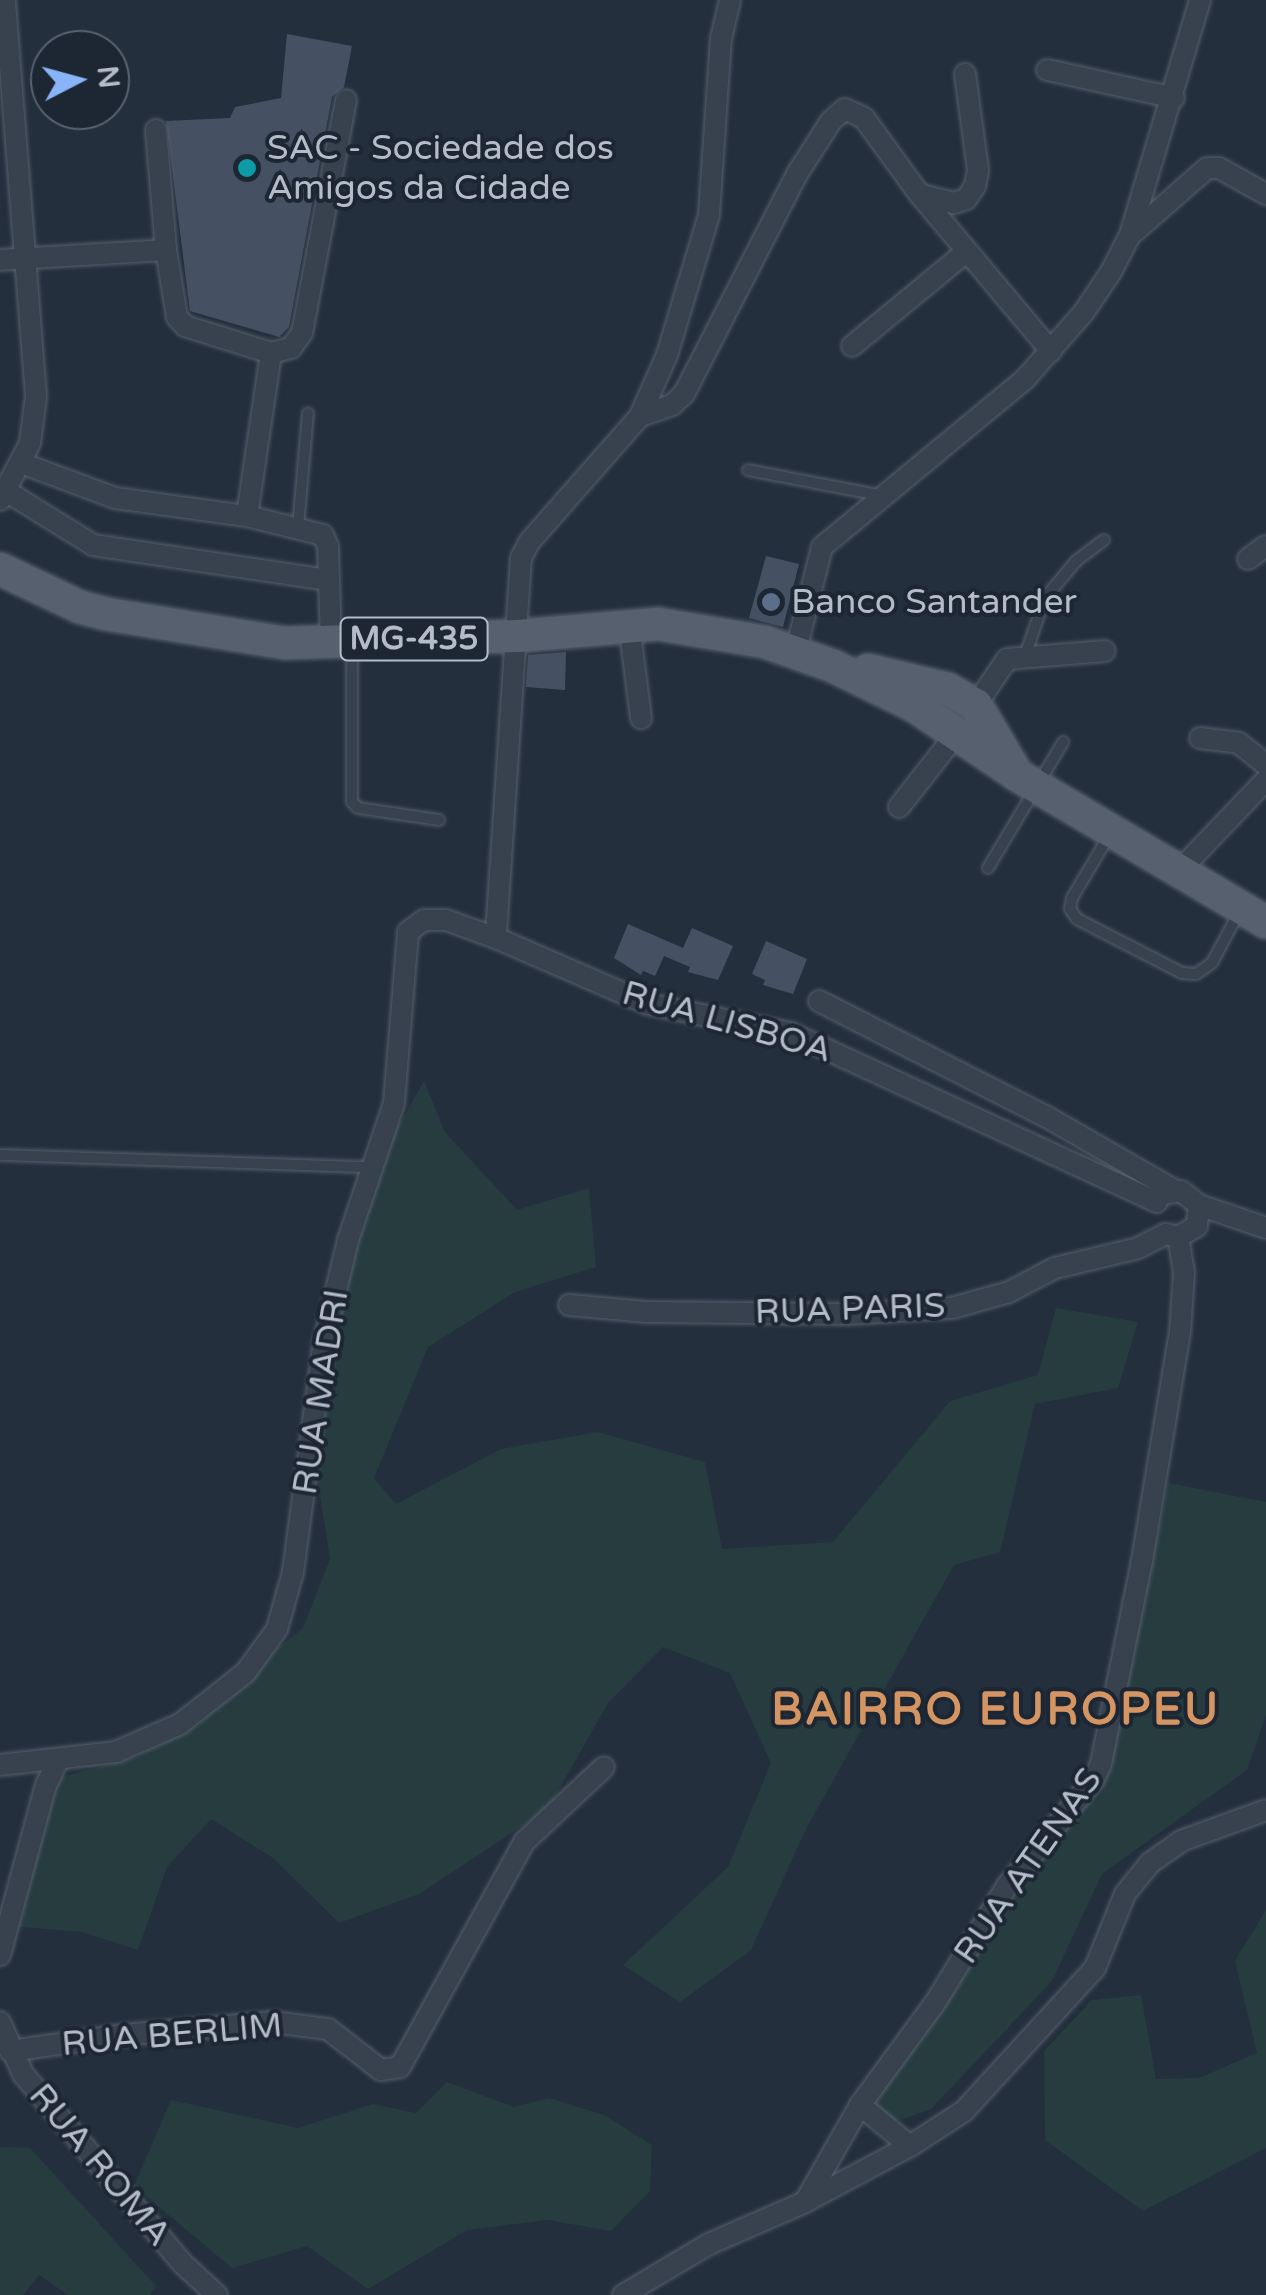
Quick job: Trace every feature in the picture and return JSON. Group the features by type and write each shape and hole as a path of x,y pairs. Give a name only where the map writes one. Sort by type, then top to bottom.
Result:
{"main road":[{"name":"MG-435","path":"0,569 80,607 106,614 286,643 518,636 629,624 687,626 795,654 834,666 913,705 1111,833 1254,914"},
{"path":"834,666 919,680 976,705 1027,781"}],"street":[{"path":"5,0 36,422 3,496 94,545 328,580"},
{"path":"496,938 524,549 640,416 667,355 708,215 721,38 730,0"},
{"path":"795,654 822,547 1025,380 1093,299 1130,235 1174,98 1200,0"},
{"path":"1047,70 1174,98"},
{"path":"920,195 954,203 966,200 976,186 978,170 965,74"},
{"path":"156,130 174,311 180,322 272,354 291,348 302,333 346,100"},
{"path":"640,416 672,405 684,394 797,174 838,112 853,111 864,118 920,195 1051,352"},
{"path":"1130,235 1207,168 1218,168 1266,194"},
{"path":"0,260 166,250"},
{"path":"852,346 966,252"},
{"path":"247,516 272,354"},
{"path":"20,463 115,498 247,516 326,537 328,580 341,639"},
{"path":"1248,560 1266,546"},
{"path":"629,624 641,718"},
{"path":"976,705 1007,659 1105,651"},
{"path":"898,806 957,734"},
{"path":"1200,738 1239,744 1266,765"},
{"path":"1180,870 1266,780"},
{"name":"RUA MADRI","path":"0,1765 57,1762 116,1752 180,1724 246,1672 277,1628 293,1572 324,1341 372,1167 394,1103 408,932 424,920 446,920 496,938"},
{"name":"RUA LISBOA","path":"496,938 648,1004 792,1033 1165,1196 1189,1193 1199,1205 1266,1228"},
{"name":"RUA LISBOA","path":"818,1001 1048,1117 1165,1196"},
{"path":"1165,1196 1155,1220 1172,1236 1196,1226 1199,1205"},
{"name":"RUA PARIS","path":"569,1305 647,1312 847,1314 952,1308 1009,1292 1055,1268 1172,1236"},
{"name":"RUA ATENAS","path":"805,2202 860,2106 934,2003 1007,1886 1101,1764 1142,1561 1180,1332 1184,1273 1172,1236"},
{"path":"0,1955 46,1785 57,1762"},
{"name":"RUA BERLIM","path":"10,2051 122,2035 273,2022 328,2029 381,2070 392,2070 404,2063 497,1884 524,1842 604,1767"},
{"path":"623,2295 709,2244 805,2202 910,2146 978,2098 1095,1968 1125,1894 1150,1863 1181,1841 1266,1810"},
{"name":"RUA ROMA","path":"0,2022 23,2074 183,2264 217,2295"},
{"path":"860,2106 910,2146"}],"lane":[{"path":"298,527 308,412"},
{"path":"748,470 885,496"},
{"path":"1025,656 1044,598 1076,561 1104,540"},
{"path":"341,639 352,802 358,808 438,820"},
{"path":"988,868 1027,781 1063,742"},
{"path":"1111,833 1072,898 1070,909 1077,919 1182,973 1196,974 1212,964 1254,914"},
{"path":"0,1155 372,1167"}],"green space":[{"path":"424,1081 445,1132 517,1210 589,1188 596,1267 515,1292 428,1347 374,1478 396,1504 501,1449 597,1432 705,1462 722,1549 833,1542 950,1401 1038,1375 1056,1308 1138,1322 1118,1388 1035,1404 1000,1552 954,1565 807,1827 751,1950 680,2002 623,1965 728,1867 771,1763 730,1673 663,1647 608,1703 548,1809 419,1894 339,1923 273,1858 211,1819 167,1867 138,1950 82,1932 9,1926 42,1782 138,1757 303,1628 330,1559 318,1482 334,1325 388,1144"},
{"path":"1168,1483 1266,1502 1266,1715 1247,1770 1102,1874 1052,1981 931,2109 895,2122 874,2114 879,2080 1113,1749"},
{"path":"1266,1910 1266,2148 1143,2211 1045,2140 1044,2051 1092,2000 1141,1995 1156,2079 1199,2078 1257,2053 1235,1961"},
{"path":"447,2082 514,2107 549,2098 604,2115 652,2145 650,2191 611,2231 548,2220 467,2230 368,2289 307,2246 232,2268 134,2186 171,2100 298,2128 373,2104 416,2113"},
{"path":"0,2147 30,2148 156,2286 150,2295 68,2295 39,2275 23,2295 0,2295"}],"building":[{"name":"SAC - Sociedade dos Amigos da Cidade","path":"287,34 352,46 344,87 332,97 289,327 279,337 190,311 166,121 230,118 235,107 281,98"},
{"name":"Banco Santander","path":"766,556 799,564 783,627 749,618"},
{"path":"566,652 565,690 526,687 528,655"},
{"path":"628,924 683,948 692,928 733,946 718,980 688,972 690,967 664,956 655,976 643,971 641,975 614,958"},
{"path":"766,941 807,959 793,994 763,985 765,980 752,974"}],"place":[{"name":"SAC - Sociedade dos Amigos da Cidade","path":"247,168"},
{"name":"Banco Santander","path":"771,602"}],"district":[{"name":"BAIRRO EUROPEU","path":"996,1711"}]}
